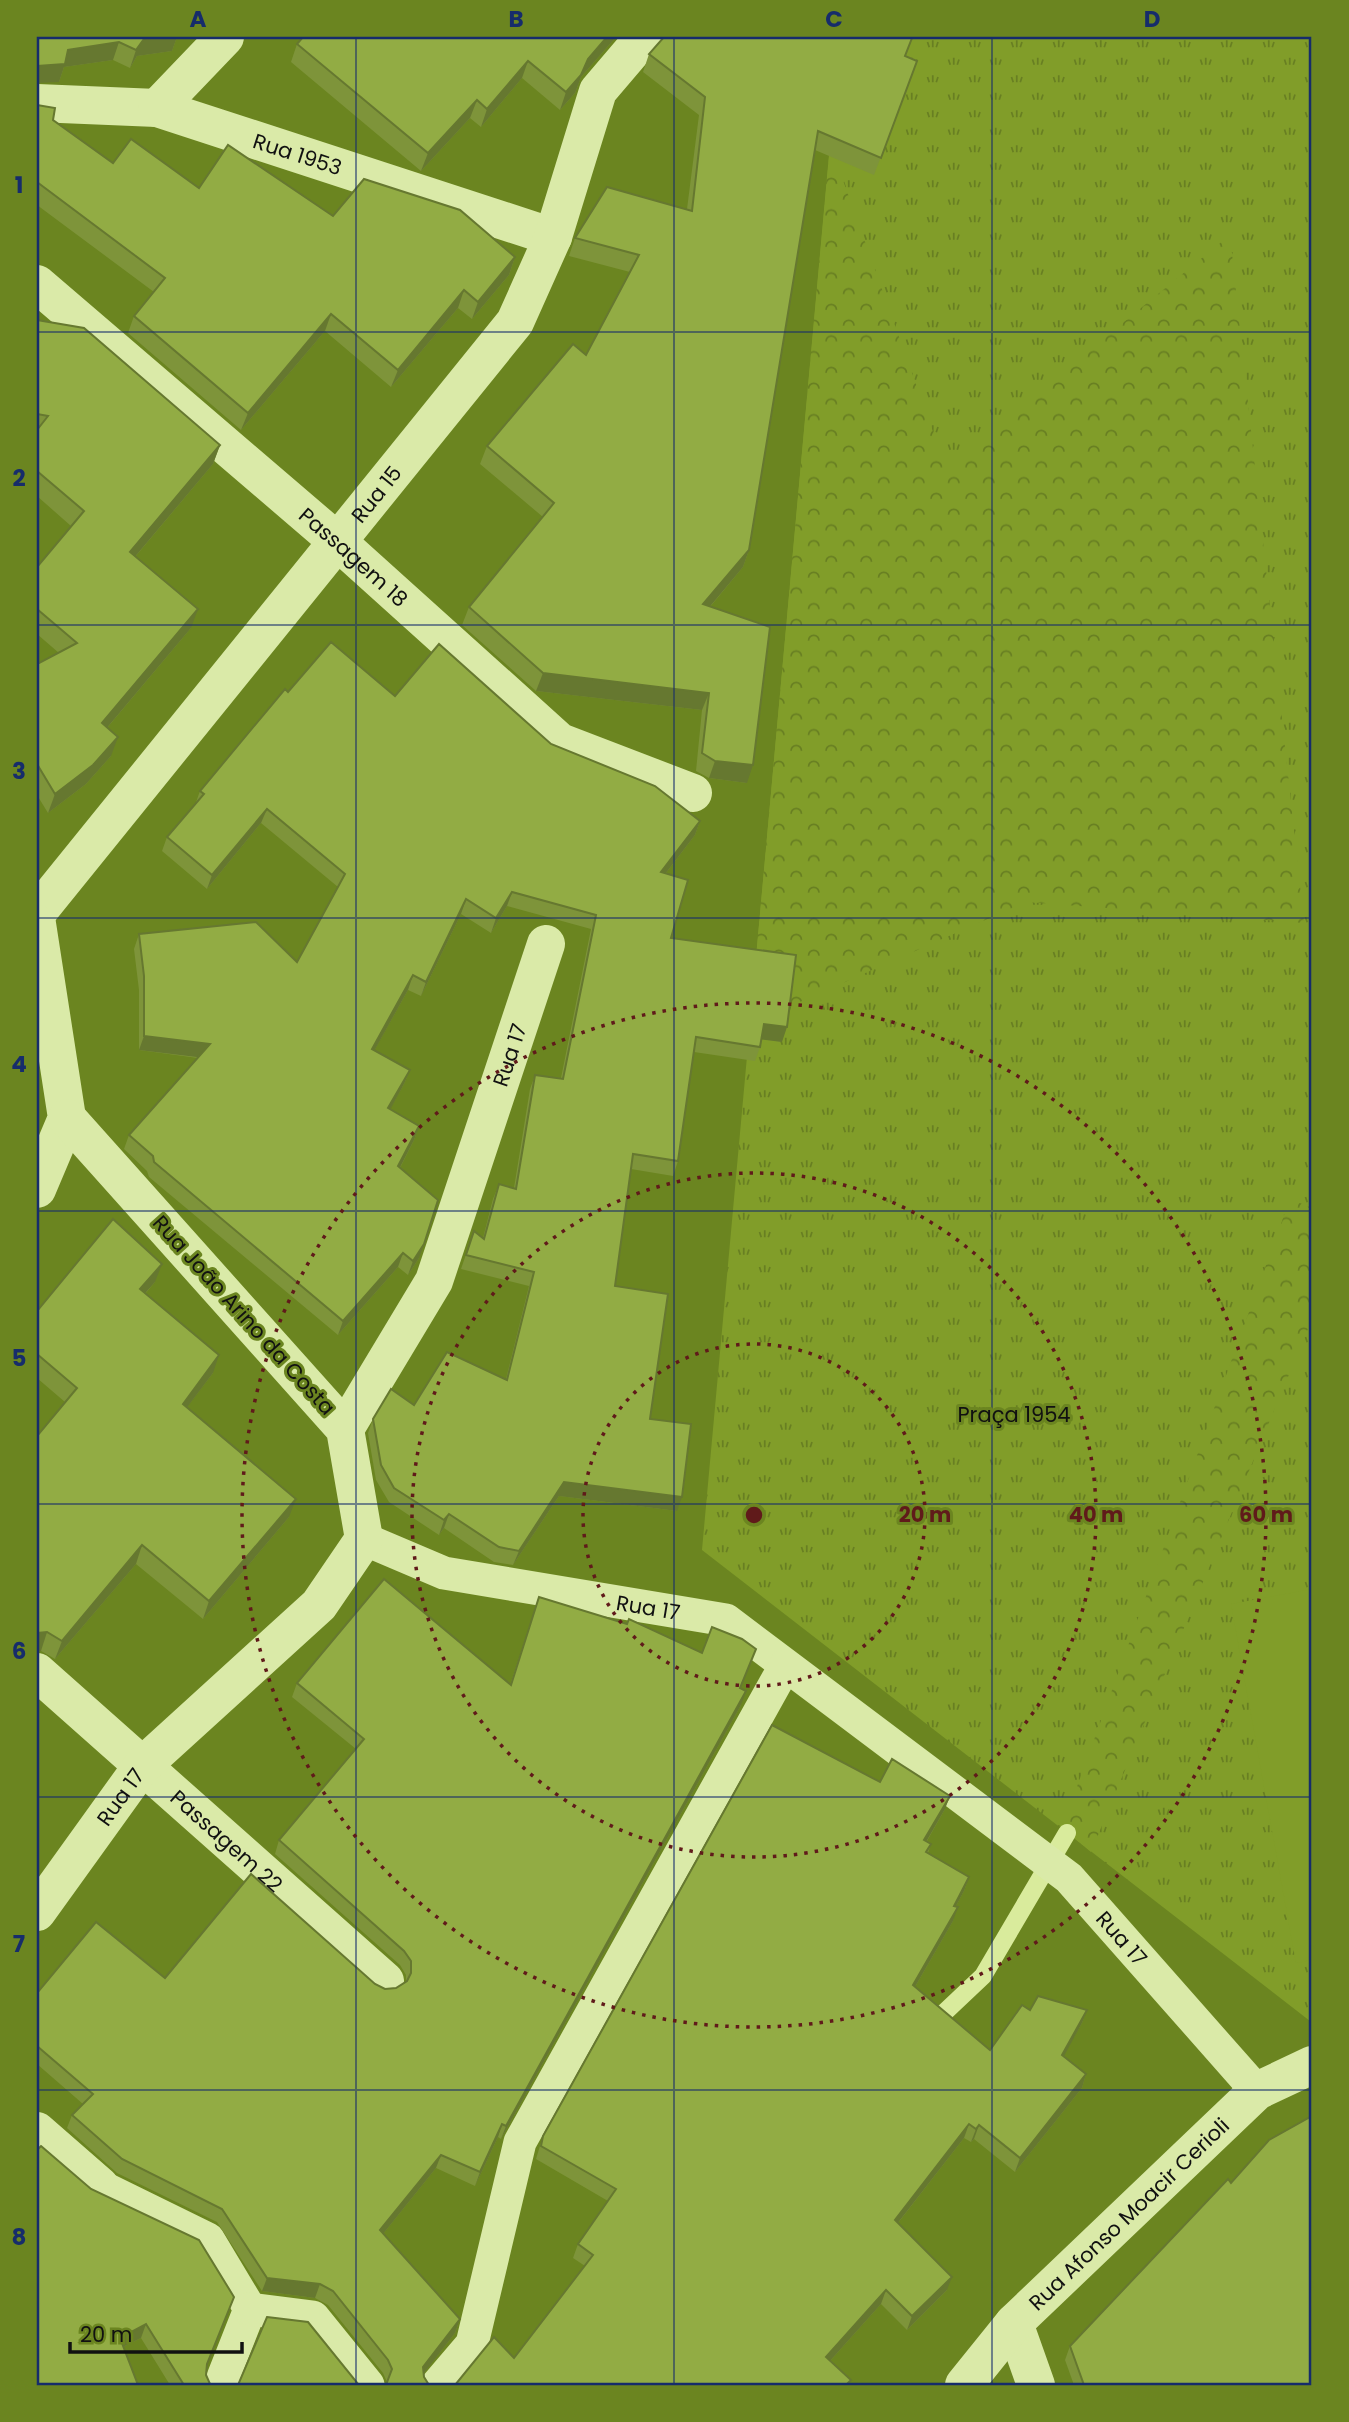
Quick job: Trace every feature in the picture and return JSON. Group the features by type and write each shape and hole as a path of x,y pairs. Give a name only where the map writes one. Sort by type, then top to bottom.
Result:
{"street":[{"path":"157,108 225,37"},
{"name":"Rua 15","path":"37,913 515,322 553,237 598,91 644,37"},
{"name":"Rua 1953","path":"37,103 157,108 553,237"},
{"name":"Passagem 18","path":"37,285 338,542 560,742 693,793"},
{"path":"37,924 67,1118 37,1189"},
{"name":"Rua 17","path":"345,1429 434,1281 546,944"},
{"name":"Rua João Arino da Costa","path":"67,1118 345,1429 364,1539"},
{"name":"Rua 17","path":"37,1912 142,1766 320,1605 364,1539"},
{"name":"Passagem 22","path":"37,1672 385,1980"},
{"name":"Rua Afonso Moacir Cerioli","path":"964,2385 1014,2323 1257,2091 1312,2065"},
{"path":"37,2131 100,2186"},
{"path":"1014,2323 1037,2385"}],"lane":[{"name":"Rua 17","path":"364,1539 444,1573 726,1620 1069,1878 1257,2091"},
{"path":"437,2385 472,2344 520,2142 785,1666"},
{"path":"100,2186 208,2239 250,2309"},
{"path":"220,2385 250,2309"},
{"path":"250,2309 313,2318 368,2385"}],"green space":[{"name":"Praça 1954","path":"840,37 1312,37 1310,2021 702,1550"},
{"path":"830,144 946,468 1230,235 1304,923 1026,902 750,1024"},
{"path":"1290,1199 1312,1208 1312,1319 1091,1852 1062,1828"},
{"path":"1312,1589 1312,1960 1296,1963 1231,1604"}],"building":[{"path":"37,37 159,37 144,39 136,50 119,42 68,50 65,64 37,66"},
{"path":"303,37 607,37 566,92 528,61 487,109 477,100 428,153 297,44"},
{"path":"664,37 907,37 912,38 905,56 917,61 881,158 818,131 749,550 703,604 770,627 753,765 715,761 702,753 709,693 543,673 469,607 554,503 487,446 573,344 586,355 639,255 575,238 607,187 692,211 705,97 649,54"},
{"path":"37,105 55,108 53,120 113,163 131,139 199,188 228,145 333,216 364,179 460,210 515,257 478,302 464,290 398,370 331,314 248,413 134,316 165,278 37,182"},
{"path":"37,320 84,328 220,445 130,552 198,609 102,723 118,737 93,765 55,794 37,764 37,664 77,643 37,609 37,567 84,511 37,471 37,430 48,416 37,414"},
{"path":"331,642 395,696 439,644 551,744 655,786 700,821 661,872 688,880 671,938 796,955 787,1027 764,1024 760,1047 696,1037 678,1161 633,1154 615,1286 668,1294 650,1419 691,1424 682,1497 564,1482 519,1551 499,1547 449,1514 444,1520 394,1488 381,1465 373,1419 391,1389 414,1405 447,1352 507,1380 534,1272 466,1255 474,1231 484,1239 499,1184 516,1189 535,1075 563,1079 596,915 512,892 496,918 466,899 426,982 413,975 372,1049 410,1070 388,1108 419,1126 398,1166 438,1200 424,1244 413,1261 403,1253 343,1321 154,1162 153,1156 129,1135 210,1044 144,1036 144,976 139,934 256,922 297,962 345,874 267,809 212,875 167,837 204,794 200,791 285,689 288,692"},
{"path":"113,1219 162,1264 140,1289 219,1355 183,1404 296,1499 209,1601 142,1545 62,1641 47,1632 37,1633 37,1436 77,1388 37,1354 37,1311"},
{"path":"384,1579 511,1685 539,1597 627,1624 629,1619 702,1653 712,1627 742,1639 756,1649 740,1688 746,1691 506,2126 502,2124 480,2172 441,2155 380,2230 460,2319 423,2367 424,2377 429,2385 386,2385 392,2369 388,2360 333,2291 320,2284 267,2278 222,2209 122,2159 72,2115 93,2094 37,2046 37,1993 96,1922 165,1978 251,1874 375,1984 385,1989 396,1988 407,1981 411,1973 411,1961 404,1951 279,1840 364,1739 297,1683"},
{"path":"772,1725 880,1782 892,1759 950,1796 924,1840 931,1844 926,1852 969,1877 954,1906 958,1907 913,1985 990,2050 1022,2005 1030,2010 1038,1996 1087,2010 1062,2055 1086,2074 1020,2158 979,2125 976,2129 969,2124 895,2220 952,2277 912,2316 886,2290 826,2357 851,2380 846,2385 455,2385 494,2337 514,2358 593,2255 578,2244 616,2189 541,2146 543,2136"},
{"path":"1312,2116 1312,2385 1084,2385 1070,2346 1228,2179 1231,2183 1269,2140"},
{"path":"41,2146 91,2189 199,2240 234,2297 207,2364 206,2375 210,2384 214,2385 184,2385 146,2324 120,2338 138,2385 37,2385 37,2150"},
{"path":"267,2317 308,2322 361,2385 238,2385"}],"waterway":[{"path":"929,2027 983,1976 1067,1833"}]}
